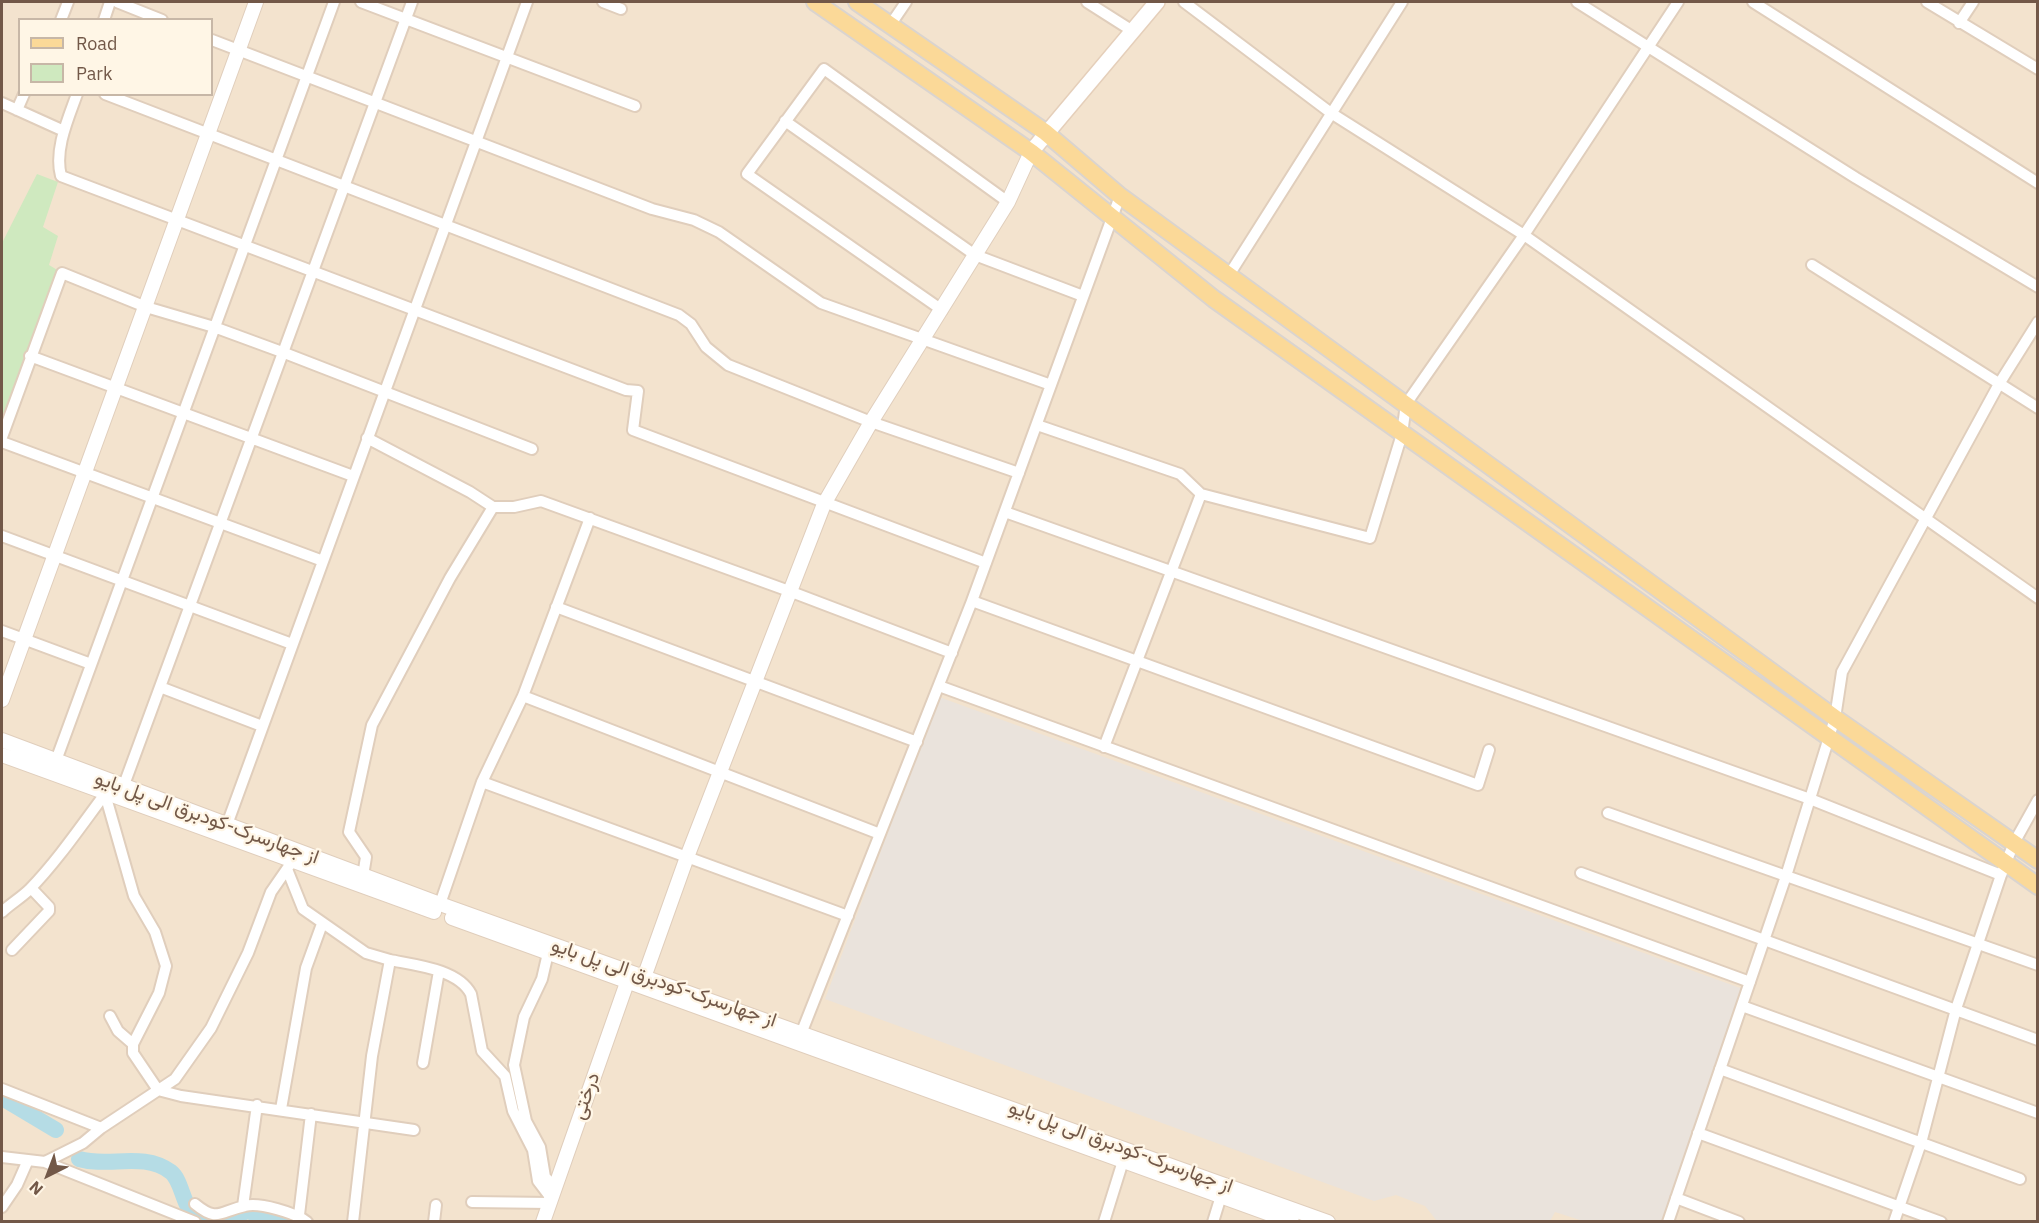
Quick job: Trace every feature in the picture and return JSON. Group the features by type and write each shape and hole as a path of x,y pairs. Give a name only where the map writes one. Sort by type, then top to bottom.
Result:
{"main road":[{"path":"815,2 1031,152 1214,299 1829,740 2004,870 2037,886"},
{"path":"857,2 1045,132 1120,196 1835,718 2037,860"},
{"path":"1031,152 1045,132 1157,2"}],"street":[{"path":"62,18 68,2"},
{"path":"105,18 110,2"},
{"path":"117,2 157,18"},
{"path":"2,700 256,2"},
{"path":"53,768 334,2"},
{"path":"361,2 635,106"},
{"path":"122,793 412,2"},
{"path":"224,831 527,2"},
{"path":"603,2 621,9"},
{"path":"891,24 906,2"},
{"path":"1087,2 1131,30"},
{"path":"1184,2 1331,112 1524,235 2037,598"},
{"path":"1229,275 1402,2"},
{"path":"1577,2 1856,178 2037,287"},
{"path":"1037,424 1180,474 1201,494 1370,538 1402,434 1406,404 1524,235 1678,2"},
{"path":"1753,2 2037,183"},
{"path":"1927,2 2037,69"},
{"path":"1959,23 1973,2"},
{"path":"213,39 652,209 694,219 719,232 821,303 1051,385"},
{"path":"942,310 747,174 824,69 1008,202"},
{"path":"17,110 23,96"},
{"path":"76,96 64,132 58,163 61,176 626,390 638,391 633,430 824,504 986,563"},
{"path":"110,96 679,315 692,324 705,347 728,365 871,422 1019,473"},
{"path":"2,103 64,132"},
{"path":"785,121 975,255 1083,296"},
{"name":"درختی","path":"543,1221 636,979 721,772 824,504 871,422 1008,202 1031,152"},
{"path":"800,1038 972,601 1120,196"},
{"path":"1812,265 2037,408"},
{"path":"2,437 61,273 146,307 214,327 282,352 532,449"},
{"path":"1668,1221 1786,876 1829,740 1842,672 1999,384 2037,322"},
{"path":"30,356 353,476"},
{"path":"367,438 494,507 514,507 541,501 952,653"},
{"path":"2,442 322,561"},
{"path":"1104,747 1169,572 1201,494"},
{"path":"363,876 366,857 349,832 367,739 450,578 494,507"},
{"path":"1005,512 2004,870"},
{"path":"440,904 482,782 523,696 590,518"},
{"path":"2,536 292,644"},
{"path":"972,601 1478,785 1489,750"},
{"path":"556,607 916,742"},
{"path":"2,631 91,664"},
{"path":"939,686 1750,981"},
{"path":"160,687 262,726"},
{"path":"523,696 880,834"},
{"name":"از جهارسرک-کودبرق الی پل بایو","path":"2,740 53,768"},
{"name":"از جهارسرک-کودبرق الی پل بایو","path":"2,755 53,768 224,831 363,876 800,1038 1328,1221"},
{"path":"482,782 848,916"},
{"path":"2,912 11,907 31,888 66,846 107,788"},
{"path":"107,788 134,896 155,932 166,966 159,993 132,1044 133,1053 158,1090 181,1096 414,1130"},
{"path":"1894,1221 1921,1143 1956,1009 2014,843 2037,800"},
{"path":"1608,813 2037,965"},
{"name":"از جهارسرک-کودبرق الی پل بایو","path":"224,831 290,865 548,953 636,979"},
{"path":"290,865 303,909 322,924 366,953 439,971 467,986 471,994 482,1051 505,1076 533,1150 538,1181 552,1196"},
{"path":"45,1162 83,1143 101,1128 175,1079 211,1028 248,953 271,892 290,865"},
{"path":"1581,873 2037,1040"},
{"path":"12,950 49,911 49,907 31,888"},
{"path":"281,1109 306,968 322,924"},
{"path":"518,1110 514,1065 524,1017 539,988 548,953"},
{"path":"353,1221 372,1056 390,960"},
{"path":"423,1063 439,971"},
{"path":"1742,1005 1939,1075 2037,1113"},
{"path":"110,1016 118,1031 132,1044"},
{"name":"از جهارسرک-کودبرق الی پل بایو","path":"800,1038 1124,1161 1292,1221"},
{"path":"1720,1069 2020,1179"},
{"path":"2,1089 101,1128"},
{"path":"243,1206 257,1106"},
{"path":"195,1204 212,1216 222,1216 243,1206 253,1205 303,1218 311,1114"},
{"path":"1698,1133 1941,1221"},
{"path":"2,1157 45,1162 195,1221"},
{"path":"2,1207 17,1185 28,1160"},
{"path":"1104,1221 1124,1161"},
{"path":"472,1202 552,1196"},
{"path":"1212,1221 1221,1196"},
{"path":"1676,1198 1740,1221"},
{"path":"434,1221 436,1205"}],"shaded area":[{"path":"2,2 2037,2 2037,1221 2,1221"},
{"path":"939,697 1743,989 1664,1222 1583,1221 1555,1212 1550,1221 1437,1221 1425,1206 1396,1195 1374,1201 825,999"}],"green space":[{"path":"37,174 58,182 43,227 58,236 49,265 59,271 2,429 2,243"}],"waterway":[{"path":"2,1098 56,1130"},
{"path":"79,1159 102,1162 149,1162 160,1166 175,1176 189,1209 210,1222"},
{"path":"227,1222 246,1211 294,1222"}]}
